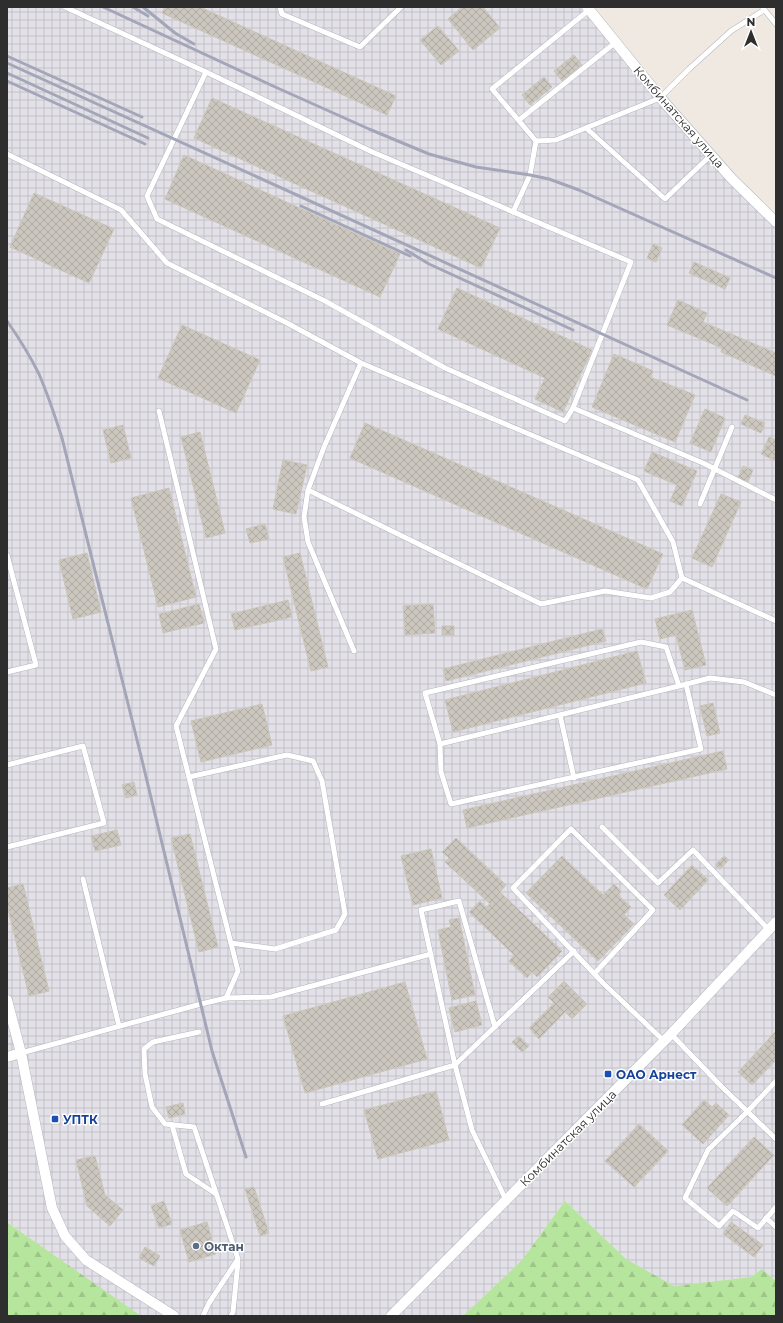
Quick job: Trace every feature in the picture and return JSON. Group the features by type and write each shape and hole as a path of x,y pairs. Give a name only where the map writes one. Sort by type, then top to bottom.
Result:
{"street":[{"name":"Комбинатская улица","path":"588,9 660,98 732,179 776,222"},
{"name":"Комбинатская улица","path":"391,1316 667,1037 772,926"},
{"path":"7,1000 21,1053 52,1208 65,1236 86,1260 174,1316"},
{"path":"7,1057 21,1053"}],"lane":[{"path":"64,7 206,72 370,151 631,262 573,408 565,421 445,368 325,301 157,219 147,196 206,72"},
{"path":"280,7 282,14 360,48 401,7"},
{"path":"536,141 556,140 660,98 689,68 731,31 763,8 776,24"},
{"path":"513,212 530,175 536,141 492,89 588,9"},
{"path":"519,120 616,42"},
{"path":"586,128 665,199 711,155"},
{"path":"7,154 121,210 167,263 361,363 638,480 673,542 682,578"},
{"path":"354,651 308,542 304,518 308,490 324,447 361,363"},
{"path":"573,408 715,469 776,500"},
{"path":"159,412 216,650 176,726 238,971 226,998"},
{"path":"700,504 732,427"},
{"path":"308,490 541,604 605,591 650,598 670,592 682,578"},
{"path":"7,555 36,665 7,672"},
{"path":"682,578 776,621"},
{"path":"679,686 666,647 641,642 424,693 440,744 441,772 451,804 701,749 686,684"},
{"path":"440,744 710,678 744,682 776,695"},
{"path":"560,715 574,778"},
{"path":"7,765 83,746 104,823 7,847"},
{"path":"189,777 287,755 313,761 322,781 345,914 336,930 275,949 231,943"},
{"path":"602,827 658,883 693,850 772,926"},
{"path":"595,973 653,910 571,829 513,888 595,973 722,1087 776,1139"},
{"path":"83,879 119,1026"},
{"path":"494,1028 459,901 421,910 472,1130 506,1200"},
{"path":"322,1104 456,1065 574,951"},
{"path":"21,1053 226,998 271,997 431,954"},
{"path":"199,1032 153,1042 144,1049 145,1074 152,1107 165,1124 194,1127 238,1260 233,1312 231,1316"},
{"path":"776,1081 748,1112 708,1150 685,1198 719,1226 733,1211 758,1228 776,1207"},
{"path":"172,1125 186,1174 216,1194"},
{"path":"766,1218 776,1227"},
{"path":"202,1316 238,1260"}],"shaded area":[{"path":"7,7 587,7 776,220 776,1281 762,1269 751,1277 674,1286 626,1259 565,1201 522,1260 463,1316 138,1316 7,1222"}],"green space":[{"path":"565,1201 626,1259 674,1286 751,1277 762,1269 776,1281 776,1316 463,1316 522,1260"},
{"path":"7,1222 8,1223 141,1316 7,1316"}],"building":[{"path":"165,7 200,7 396,96 387,115 162,13"},
{"path":"462,7 483,7 500,28 473,50 448,19"},
{"path":"438,26 459,51 441,65 420,40"},
{"path":"574,55 582,65 562,81 554,71"},
{"path":"544,77 552,87 530,105 522,95"},
{"path":"212,98 500,228 481,268 194,138"},
{"path":"184,155 400,254 380,297 165,199"},
{"path":"34,193 114,229 89,283 10,247"},
{"path":"653,244 662,248 656,262 647,258"},
{"path":"694,262 730,278 725,289 689,273"},
{"path":"457,288 592,350 563,412 535,399 545,378 438,329"},
{"path":"678,300 707,313 703,322 776,353 776,376 721,352 722,348 667,325"},
{"path":"182,325 260,360 236,413 158,378"},
{"path":"614,354 653,371 650,377 695,395 675,442 592,407"},
{"path":"705,409 725,418 711,452 690,443"},
{"path":"745,415 765,423 761,433 741,424"},
{"path":"365,423 663,554 647,589 350,458"},
{"path":"123,425 131,458 111,463 103,430"},
{"path":"200,432 225,533 206,538 181,437"},
{"path":"769,437 776,440 776,461 761,454"},
{"path":"652,452 697,471 682,506 670,501 677,485 644,471"},
{"path":"283,460 307,465 296,514 273,509"},
{"path":"743,466 753,470 748,482 738,478"},
{"path":"169,488 196,597 158,607 131,498"},
{"path":"721,494 741,502 712,567 692,558"},
{"path":"265,524 269,539 250,543 246,529"},
{"path":"87,553 101,612 73,619 59,560"},
{"path":"300,553 328,667 311,671 283,557"},
{"path":"288,600 292,617 235,630 231,614"},
{"path":"199,604 204,623 163,633 159,614"},
{"path":"433,604 435,633 405,635 403,606"},
{"path":"692,610 706,665 685,670 676,635 660,639 655,619"},
{"path":"442,626 454,626 454,635 442,635"},
{"path":"602,629 606,641 446,681 443,669"},
{"path":"637,651 646,683 453,732 445,700"},
{"path":"713,703 720,733 707,736 700,706"},
{"path":"262,704 272,745 201,762 191,721"},
{"path":"723,751 727,769 467,828 463,810"},
{"path":"134,782 137,795 126,798 122,785"},
{"path":"117,830 121,845 95,851 91,836"},
{"path":"190,834 218,947 199,952 171,838"},
{"path":"456,838 506,885 500,892 562,951 537,977 532,972 527,978 509,961 514,955 469,912 480,901 486,907 490,904 445,862 449,858 442,852"},
{"path":"431,849 442,898 413,905 401,856"},
{"path":"562,856 603,895 614,884 621,891 618,895 631,907 624,915 634,924 598,961 526,893"},
{"path":"724,856 729,860 720,869 715,865"},
{"path":"692,865 708,880 680,910 664,895"},
{"path":"23,884 49,991 29,996 7,905 7,888"},
{"path":"459,918 475,995 452,1000 438,930 451,927 449,920"},
{"path":"564,981 587,1004 572,1019 565,1012 539,1039 529,1028 554,1003 548,997"},
{"path":"405,982 427,1059 305,1093 283,1016"},
{"path":"476,1001 482,1025 455,1032 449,1008"},
{"path":"776,1031 776,1060 752,1085 738,1072"},
{"path":"519,1036 529,1046 522,1052 512,1042"},
{"path":"436,1091 449,1140 378,1159 364,1110"},
{"path":"704,1100 712,1107 716,1103 729,1115 703,1144 682,1125"},
{"path":"183,1103 185,1114 169,1118 166,1107"},
{"path":"639,1124 668,1151 634,1187 605,1161"},
{"path":"754,1137 774,1155 727,1206 707,1188"},
{"path":"95,1156 105,1195 123,1210 110,1226 87,1206 76,1160"},
{"path":"254,1187 269,1233 260,1236 245,1189"},
{"path":"164,1201 172,1224 159,1228 151,1206"},
{"path":"207,1222 216,1254 189,1262 180,1230"},
{"path":"731,1222 763,1245 754,1257 723,1234"},
{"path":"145,1247 160,1256 154,1266 139,1258"}],"railway":[{"path":"103,7 273,86 429,154 476,167 549,179 579,190 776,278"},
{"path":"133,7 148,16"},
{"path":"143,7 175,33 194,44"},
{"path":"7,56 142,117"},
{"path":"7,63 747,400"},
{"path":"7,73 148,138"},
{"path":"7,81 145,144"},
{"path":"301,206 410,256"},
{"path":"406,250 429,264 573,330"},
{"path":"7,321 39,374 62,438 212,1051 246,1157"}],"place":[{"name":"ОАО Арнест","path":"608,1074"},
{"name":"УПТК","path":"55,1119"},
{"name":"Октан","path":"196,1246"}]}
